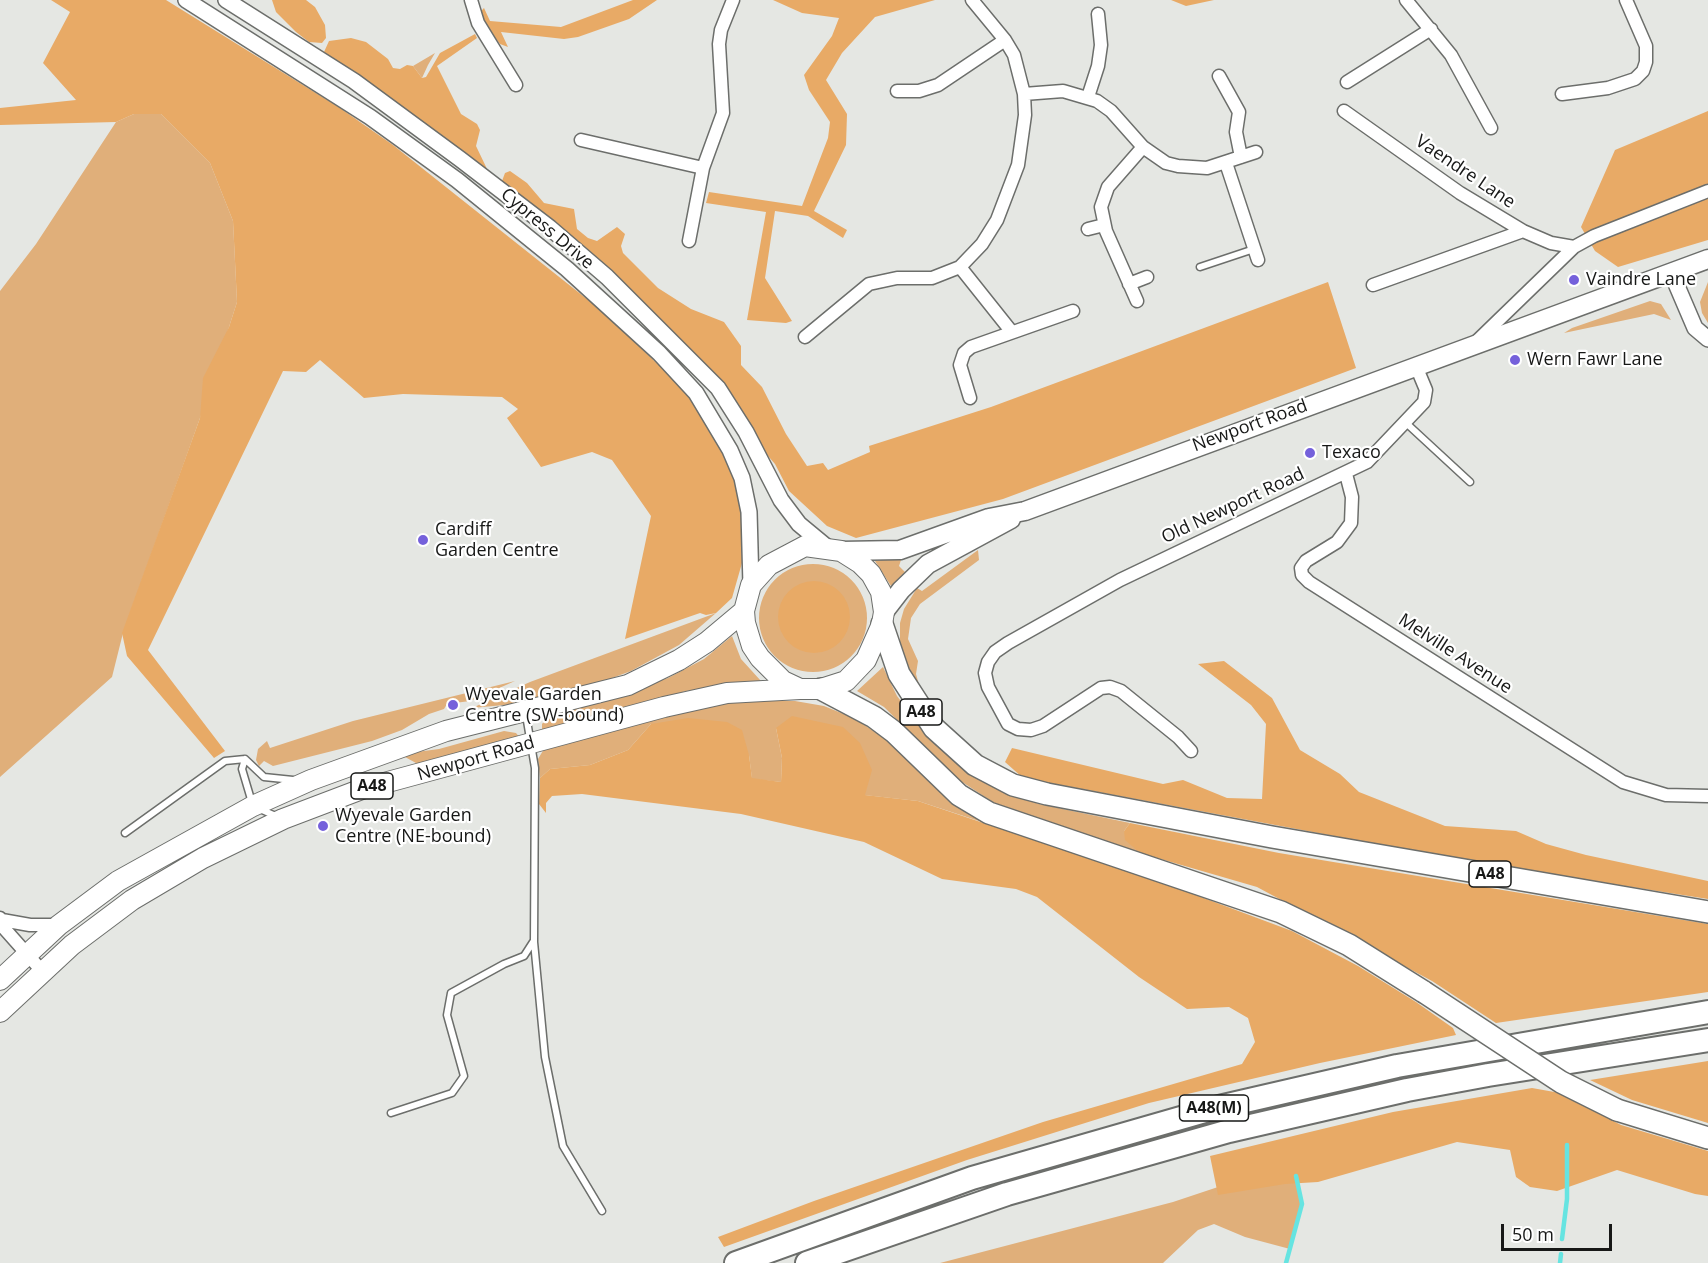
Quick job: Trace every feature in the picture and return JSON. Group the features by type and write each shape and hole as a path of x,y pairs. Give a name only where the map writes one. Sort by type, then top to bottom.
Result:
{"highway":[{"name":"A48","path":"883,618 899,674 934,728 975,765 1013,784 1047,794 1272,837 1708,912"},
{"name":"A48","path":"810,689 874,717 894,732 959,795 989,813 1238,895 1281,912 1349,945 1561,1082 1617,1110 1671,1129 1708,1138"},
{"name":"A48(M)","path":"735,1263 972,1178 1219,1107 1298,1087 1472,1051 1708,1012"},
{"name":"A48(M)","path":"807,1263 1008,1194 1229,1131 1465,1079 1708,1040"}],"main road":[{"name":"Newport Road","path":"883,618 901,590 928,564 1025,511 1708,259"},
{"name":"Newport Road","path":"834,550 900,550 989,518 1025,511"},
{"path":"805,546 834,550 860,563 871,574 881,592 883,618 875,644 854,675 846,681 810,689 783,681 760,658 748,637 744,611 751,585 769,566 793,551 805,546"},
{"name":"Newport Road","path":"0,980 59,925 118,881 253,806 311,780 446,731 628,685 656,673 707,642 744,611"},
{"name":"Newport Road","path":"0,1012 72,945 132,900 203,858 284,819 362,789 664,707 728,693 810,689"}],"street":[{"name":"Cypress Drive","path":"186,0 224,22 370,117 457,180 567,269 659,353 696,393 730,450 742,478 749,512 751,585"},
{"path":"471,0 478,23 516,85"},
{"path":"688,241 703,168 723,113 719,44 721,30 734,0"},
{"path":"805,337 869,284 897,278 932,278 960,267 982,244 997,220 1012,186 1023,139 1024,94 1014,55 1005,40 972,0"},
{"path":"1406,0 1451,55 1491,128"},
{"path":"1562,94 1608,88 1635,79 1643,71 1647,62 1646,46 1626,0"},
{"name":"Cypress Drive","path":"232,2 354,81 460,159 550,228 607,278 718,388 746,432 781,500 799,524 834,550"},
{"path":"224,22 232,2"},
{"path":"1088,97 1098,66 1101,45 1098,14"},
{"path":"1347,82 1431,29"},
{"path":"897,91 919,92 938,85 1005,40"},
{"path":"1220,76 1239,112 1236,132 1241,157"},
{"path":"1024,94 1063,91 1088,97 1111,111 1143,147 1167,163 1178,166 1207,168 1256,152"},
{"name":"Vaendre Lane","path":"1344,111 1460,193 1523,231 1551,243 1574,247"},
{"path":"581,140 703,168"},
{"path":"1137,302 1104,225 1101,207 1102,197 1143,147"},
{"path":"1226,163 1256,255"},
{"name":"Newport Road","path":"1475,344 1574,247 1603,232 1708,191"},
{"path":"1088,229 1104,225"},
{"path":"1373,285 1523,231"},
{"path":"960,267 1011,331"},
{"path":"1671,272 1695,328 1708,339"},
{"path":"1129,284 1147,277"},
{"path":"970,398 960,365 964,353 971,347 1073,311"},
{"name":"Old Newport Road","path":"1191,752 1178,737 1121,691 1110,687 1101,688 1042,726 1031,730 1018,729 1008,724 988,687 985,673 994,652 1008,642 1137,571 1346,474 1376,455 1426,397 1416,366"},
{"name":"Melville Avenue","path":"1346,474 1352,497 1351,523 1337,542 1306,561 1301,568 1302,575 1309,582 1623,782 1666,795 1708,796"},
{"path":"42,971 3,927 1,919 30,925 59,925"}],"lane":[{"path":"1200,267 1256,255"},
{"path":"1405,422 1470,482"},
{"path":"525,711 535,768 534,942 545,1057 563,1146 602,1211"},
{"path":"245,759 242,769 253,806 284,819"},
{"path":"125,833 225,761 245,759 264,777 311,780"},
{"path":"391,1113 452,1093 464,1076 447,1015 451,993 504,964 524,956 534,942"}],"shaded area":[{"path":"51,0 166,0 340,108 393,145 602,311 688,393 726,454 741,500 742,563 732,598 716,613 706,615 700,613 625,639 651,516 612,460 592,452 541,467 507,418 518,409 502,397 403,394 364,398 320,360 306,372 283,371 148,650 225,751 214,758 127,656 122,633 200,418 203,378 229,327 237,302 233,221 210,163 161,114 134,114 116,122 0,125 0,108 76,100 43,63 70,12"},
{"path":"272,0 306,0 315,7 325,25 326,38 322,43 309,42 276,12"},
{"path":"633,0 657,0 629,19 578,37 564,39 501,32 508,47 500,44 485,25 481,11 484,8 490,21 561,27"},
{"path":"773,0 935,0 875,17 842,53 826,80 847,114 846,145 814,211 847,230 843,238 808,216 775,211 765,278 792,321 786,323 747,320 766,212 706,203 709,192 802,206 828,138 830,122 809,90 804,75 832,36 839,18 802,13"},
{"path":"1171,0 1214,0 1186,6"},
{"path":"475,34 477,38 437,66 461,114 477,124 480,130 476,146 488,171 324,52 329,41 351,38 366,42 388,59 393,68 413,66 422,78 426,77 440,53"},
{"path":"435,53 428,65 422,78 413,66"},
{"path":"1708,111 1708,240 1618,267 1595,251 1581,227 1615,150"},
{"path":"134,114 161,114 210,163 233,221 237,302 200,418 123,633 112,677 0,777 0,291 36,244 116,122"},
{"path":"510,171 527,183 544,203 574,209 577,229 588,238 597,241 617,227 625,234 621,246 623,253 658,288 691,309 724,322 741,346 741,365 762,387 786,434 807,466 823,463 828,470 870,452 869,446 991,407 1328,282 1356,368 1003,499 856,538 827,526 789,491 735,400 719,379 517,199 502,181 505,173"},
{"path":"1708,282 1708,323 1702,313 1700,302"},
{"path":"1650,301 1661,304 1671,320 1654,314 1564,333 1572,328"},
{"path":"978,550 979,560 920,604 911,618 908,639 918,661 916,674 923,699 900,648 900,623 904,609 917,588 922,591"},
{"path":"902,557 899,566 905,572 891,586 875,561"},
{"path":"813,564 834,568 851,580 863,597 867,618 863,639 851,656 834,668 813,672 792,668 775,656 763,639 759,618 763,597 775,580 792,568"},
{"path":"821,581 840,591 848,603 850,617 848,631 840,643 828,651 807,653 788,643 780,631 778,610 788,591 800,583"},
{"path":"716,613 679,645 631,671 588,687 515,704 472,708 530,682"},
{"path":"732,636 741,659 761,681 686,691 542,732 542,724 551,713 579,708 668,678 704,659"},
{"path":"1224,661 1272,698 1300,750 1340,774 1359,792 1445,826 1516,831 1546,844 1586,855 1708,881 1708,899 1479,863 1023,778 1005,762 1012,748 1163,784 1183,780 1227,798 1262,799 1266,724 1251,705 1198,664"},
{"path":"883,667 897,696 927,735 1002,791 1039,804 1130,823 1124,831 1140,853 999,806 956,778 884,707 857,691"},
{"path":"515,681 470,701 447,704 444,709 429,714 402,730 372,741 273,766 264,761 259,766 256,760 258,749 267,741 270,748 353,721"},
{"path":"734,701 795,701 824,706 856,719 892,744 967,813 988,824 918,801 864,795 776,728 782,758 781,782 752,779 749,755 651,724 628,750 590,765 550,769 540,778 538,759 544,749 623,726"},
{"path":"792,716 843,727 860,743 872,770 865,795 918,801 1177,888 1292,931 1358,966 1416,1002 1453,1028 1456,1035 1320,1063 1149,1103 967,1160 724,1247 718,1237 814,1201 1043,1122 1242,1064 1255,1042 1248,1018 1229,1007 1187,1009 1139,977 1037,897 1016,889 942,879 864,842 741,814 582,794 552,796 546,803 546,813 539,804 540,778 550,769 590,765 628,750 651,724 688,718 727,722 742,730 752,778 781,782 782,758 776,728"},
{"path":"504,731 516,733 520,738 418,767 416,763 405,757 398,759 409,753 439,749"},
{"path":"1130,823 1279,853 1708,924 1708,992 1496,1023 1432,981 1257,887 1140,853 1125,840 1124,831"},
{"path":"1708,1061 1708,1123 1632,1100 1590,1080"},
{"path":"1532,1088 1560,1093 1621,1125 1708,1151 1708,1196 1617,1170 1557,1191 1530,1187 1516,1177 1510,1150 1457,1142 1318,1182 1285,1184 1218,1195 1210,1156 1393,1112"},
{"path":"1296,1176 1302,1204 1290,1249 1245,1237 1214,1224 1198,1230 1163,1263 940,1263 1173,1202 1230,1183"}],"waterway":[{"path":"1562,1239 1567,1199 1567,1145"},
{"path":"1286,1263 1302,1204 1296,1176"},
{"path":"1560,1263 1561,1254"}],"place":[{"name":"Vaindre Lane","path":"1574,280"},
{"name":"Wern Fawr Lane","path":"1515,360"},
{"name":"Texaco","path":"1310,453"},
{"name":"Cardiff Garden Centre","path":"423,540"},
{"name":"Wyevale Garden Centre (SW-bound)","path":"453,705"},
{"name":"Wyevale Garden Centre (NE-bound)","path":"323,826"}]}
